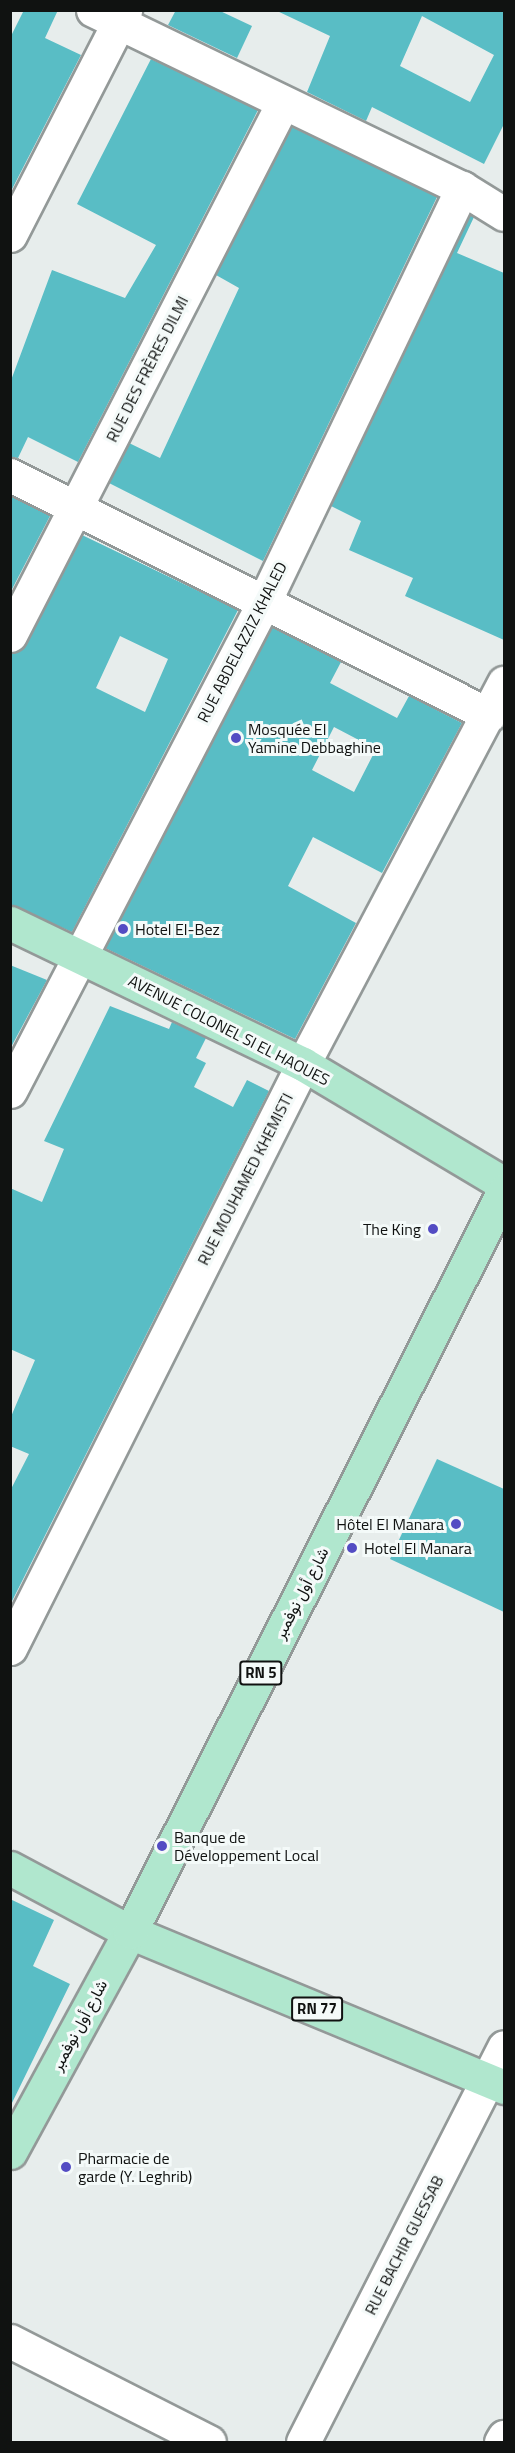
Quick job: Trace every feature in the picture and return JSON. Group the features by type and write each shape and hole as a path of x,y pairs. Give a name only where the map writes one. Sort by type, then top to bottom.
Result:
{"main road":[{"name":"AVENUE COLONEL SI EL HAOUES","path":"10,923 303,1064 504,1184"},
{"name":"شارع أول نوفمبر","path":"10,2152 130,1932 504,1191"},
{"path":"10,1868 130,1932"},
{"name":"RN 77","path":"130,1932 496,2083"}],"street":[{"path":"10,235 22,185 112,15 283,103 462,188 504,214"},
{"name":"RUE DES FRÈRES DILMI","path":"10,635 283,103"},
{"name":"RUE ABDELAZZIZ KHALED","path":"10,1090 264,602 462,188"},
{"path":"10,475 489,715"},
{"name":"RUE MOUHAMED KHEMISTI","path":"10,1647 303,1064 504,683"},
{"name":"RUE BACHIR GUESSAB","path":"303,2442 496,2083 504,2047"},
{"path":"10,2341 209,2442"},
{"path":"501,2442 504,2437"}],"building":[{"path":"24,10 58,10 45,38 81,55 10,193 10,38"},
{"path":"176,10 218,10 252,26 237,58 168,25"},
{"path":"275,10 504,10 504,124 484,164 372,107 366,121 307,92 330,36","holes":["422,16 494,55 470,102 400,66"]},
{"path":"151,59 258,110 78,462 28,437 18,458 10,457 10,383 52,270 125,298 156,245 77,204"},
{"path":"292,127 437,197 263,561 109,483 129,443 160,458 239,288 216,275"},
{"path":"470,215 474,217 457,253 504,273 504,640 405,596 413,578 349,550 361,521 331,506"},
{"path":"10,496 50,516 10,593"},
{"path":"82,535 238,610 72,932 10,905 10,654 27,644","holes":["120,636 168,659 145,712 96,688"]},
{"path":"272,627 341,662 330,683 397,718 409,696 462,723 382,873 313,837 288,886 356,923 295,1039 105,948","holes":["334,727 376,749 354,792 312,770"]},
{"path":"10,965 47,980 10,1049"},
{"path":"110,1006 169,1029 172,1022 206,1038 196,1058 206,1063 194,1087 233,1107 247,1080 269,1091 10,1605 10,1491 29,1454 10,1446 10,1419 35,1360 10,1349 10,1188 42,1202 64,1149 44,1141"},
{"name":"Hôtel El Manara","path":"437,1459 504,1489 504,1612 390,1559"},
{"path":"10,1899 54,1920 33,1966 70,1984 10,2107"}],"place":[{"name":"Mosquée El Yamine Debbaghine","path":"236,738"},
{"name":"Hotel El-Bez","path":"123,929"},
{"name":"The King","path":"433,1229"},
{"name":"Hôtel El Manara","path":"456,1524"},
{"name":"Hotel El Manara","path":"352,1548"},
{"name":"Banque de Développement Local","path":"162,1846"},
{"name":"Pharmacie de garde (Y. Leghrib)","path":"66,2167"}]}
